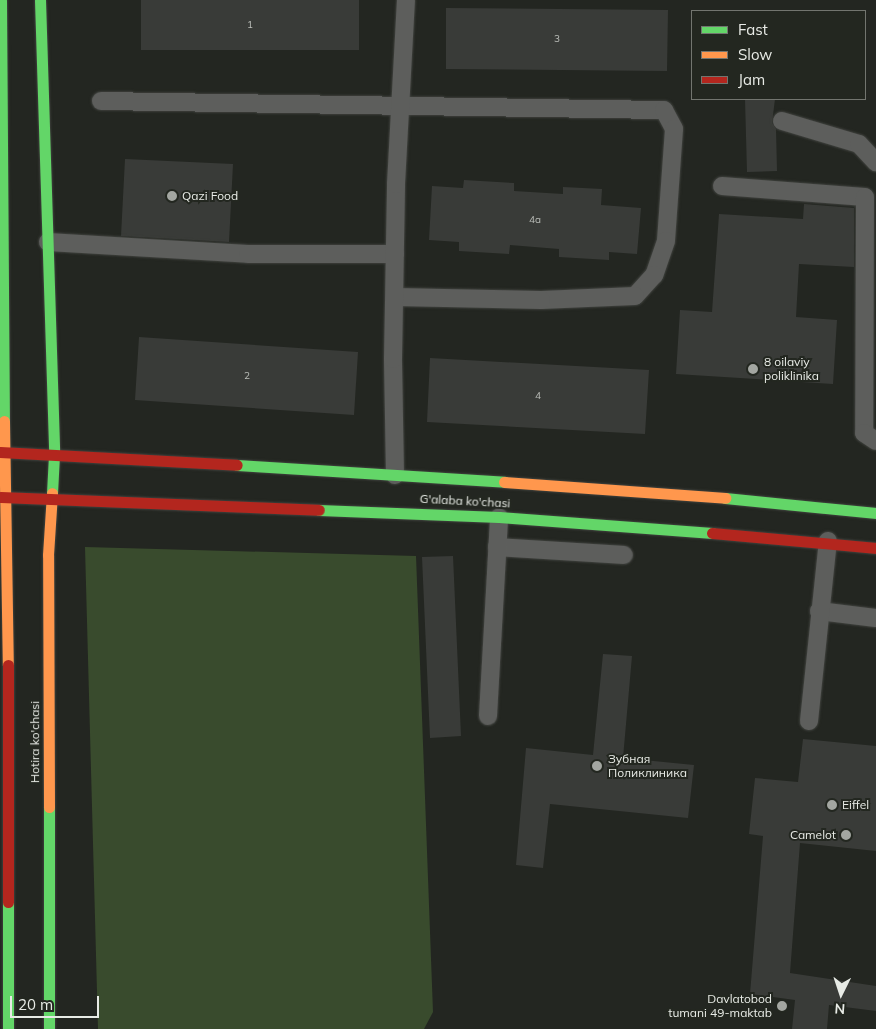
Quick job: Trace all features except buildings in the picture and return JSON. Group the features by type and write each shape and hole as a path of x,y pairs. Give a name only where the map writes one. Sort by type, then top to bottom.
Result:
{"main road":[{"path":"1,0 2,497 8,556 4,798 8,1029"},
{"name":"Hotira ko'chasi","path":"40,0 54,455 48,555 49,1029"},
{"name":"G'alaba ko'chasi","path":"2,452 395,475 818,506 876,513"},
{"name":"G'alaba ko'chasi","path":"2,497 499,517 828,541 876,548"}],"lane":[{"path":"395,475 393,359 396,297 395,254 406,0"},
{"path":"101,101 664,110 674,129 674,163 666,241 654,275 635,296 541,300 396,297"},
{"path":"782,121 859,144 876,162"},
{"path":"722,186 865,197 864,433 876,440"},
{"path":"48,242 248,254 395,254"},
{"path":"488,716 499,517"},
{"path":"809,721 819,611 828,541"},
{"path":"498,547 624,555"},
{"path":"819,611 876,618"}],"green space":[{"path":"85,547 416,556 433,1012 424,1029 98,1029"}],"traffic: fast":[{"path":"1,0 4,421"},
{"path":"40,0 54,455 52,493"},
{"path":"237,465 504,482"},
{"path":"725,498 876,513"},
{"path":"319,510 499,517 712,533"},
{"path":"49,807 49,1029"},
{"path":"8,902 8,1029"}],"traffic: slow":[{"path":"4,421 8,665"},
{"path":"504,482 725,498"},
{"path":"49,807 48,555 52,493"}],"traffic: jam":[{"path":"0,452 237,465"},
{"path":"0,497 319,510"},
{"path":"712,533 876,548"},
{"path":"8,665 8,902"}],"place":[{"name":"Qazi Food","path":"172,196"},
{"name":"8 oilaviy poliklinika","path":"753,369"},
{"name":"Зубная Поликлиника","path":"597,766"},
{"name":"Eiffel","path":"832,805"},
{"name":"Camelot","path":"846,835"},
{"name":"Davlatobod tumani 49-maktab","path":"782,1006"}]}
